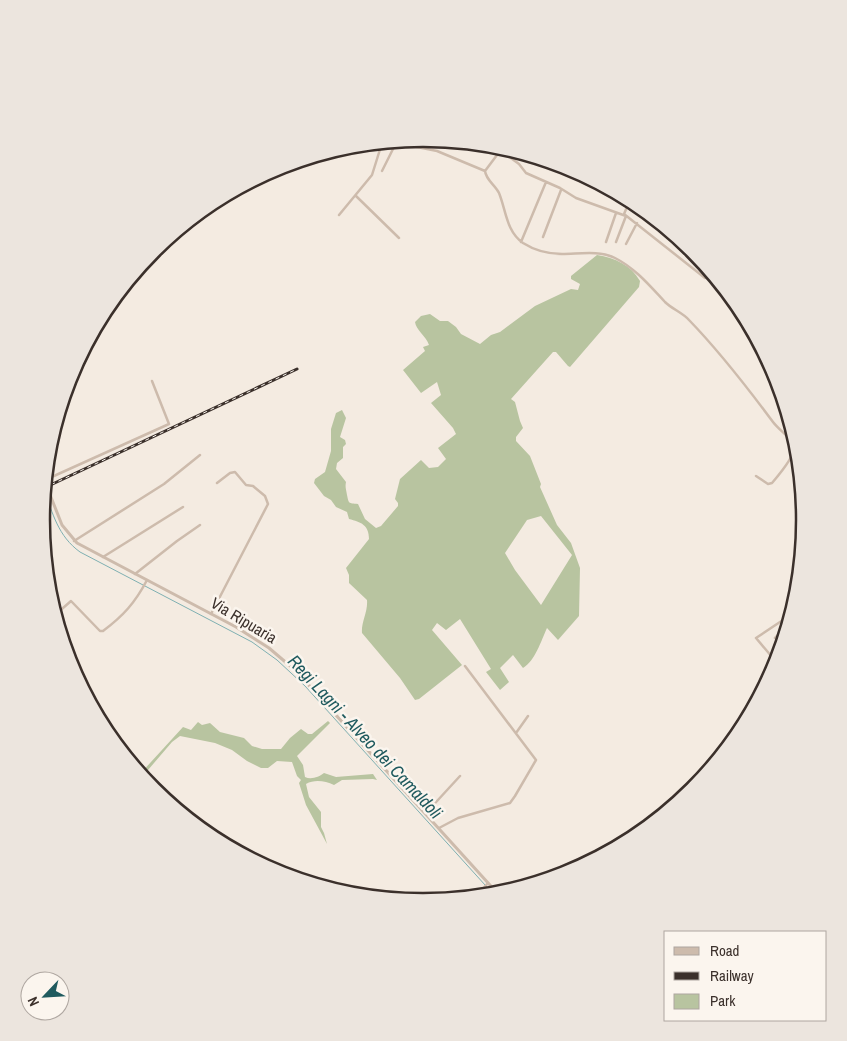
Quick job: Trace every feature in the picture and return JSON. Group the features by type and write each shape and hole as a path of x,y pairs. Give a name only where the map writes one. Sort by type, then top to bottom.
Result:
{"street":[{"path":"418,147 437,151 485,171 485,174 499,194 509,226 521,242 540,251 553,253 585,252 612,256 631,267 665,302 688,319 724,359 788,439"},
{"path":"382,170 393,148"},
{"path":"339,215 372,174 380,150"},
{"path":"485,171 497,154"},
{"path":"510,158 519,164 526,173 576,198 626,216 637,223 654,240 705,278"},
{"path":"521,242 546,182"},
{"path":"542,237 561,190"},
{"path":"356,196 399,238"},
{"path":"616,242 626,216 624,213 627,207"},
{"path":"606,242 616,213"},
{"path":"626,244 637,223"},
{"path":"53,478 170,424 152,381"},
{"path":"74,541 164,484 200,455"},
{"path":"756,476 768,484 772,484 791,455"},
{"path":"211,614 268,504 265,496 253,486 246,485 235,472 230,473 217,483"},
{"name":"Via Ripuaria","path":"51,496 62,525 74,541 85,549 252,636 296,671 493,888"},
{"path":"103,558 183,507"},
{"path":"135,574 200,525"},
{"path":"61,610 71,601 93,625 100,631 103,631 124,614 146,581"},
{"path":"771,656 756,638 783,620"},
{"path":"775,638 779,634"},
{"path":"439,828 458,818 506,804 513,800 536,760 465,666"},
{"path":"516,733 528,716"},
{"path":"426,813 460,776"},
{"path":"481,890 488,883"}],"green space":[{"path":"597,255 622,263 640,281 639,287 570,367 556,352 553,352 511,399 515,402 523,428 516,437 516,441 530,456 541,484 540,487 557,525 571,543 580,568 579,616 558,640 547,628 531,661 523,668 513,655 500,668 509,682 500,690 486,672 491,669 460,619 446,630 437,623 432,630 462,665 419,699 415,700 400,678 362,633 367,600 349,583 349,575 346,568 369,539 368,530 361,523 349,519 347,512 336,507 314,483 315,479 325,472 331,451 331,429 336,413 342,410 346,418 340,437 345,440 346,444 343,447 343,458 337,463 336,469 346,482 349,502 358,504 365,519 376,528 381,526 398,506 395,499 400,479 421,460 429,468 438,467 446,459 438,448 456,434 431,403 441,395 437,382 421,393 403,370 425,351 423,347 429,345 415,322 421,316 430,314 440,321 448,321 461,334 480,344 535,306 571,289 578,290 580,284 571,279 571,276","holes":["541,516 572,555 541,605 505,553 527,520"]},
{"path":"328,721 330,723 297,756 303,765 305,777 315,778 324,773 336,777 373,774 377,780 342,780 334,785 327,782 313,781 306,784 309,797 321,812 321,827 327,844 306,805 299,783 301,780 297,776 292,762 277,761 268,768 261,768 232,750 215,743 180,736 172,742 147,771 145,769 183,727 191,730 198,722 202,725 210,723 220,732 244,738 252,746 262,749 281,749 301,729 308,734 312,734"}],"waterway":[{"name":"Regi Lagni - Alveo dei Camaldoli","path":"51,507 61,532 80,552 252,642 277,660 305,686 488,888"}],"railway":[{"path":"52,484 297,369"}]}
